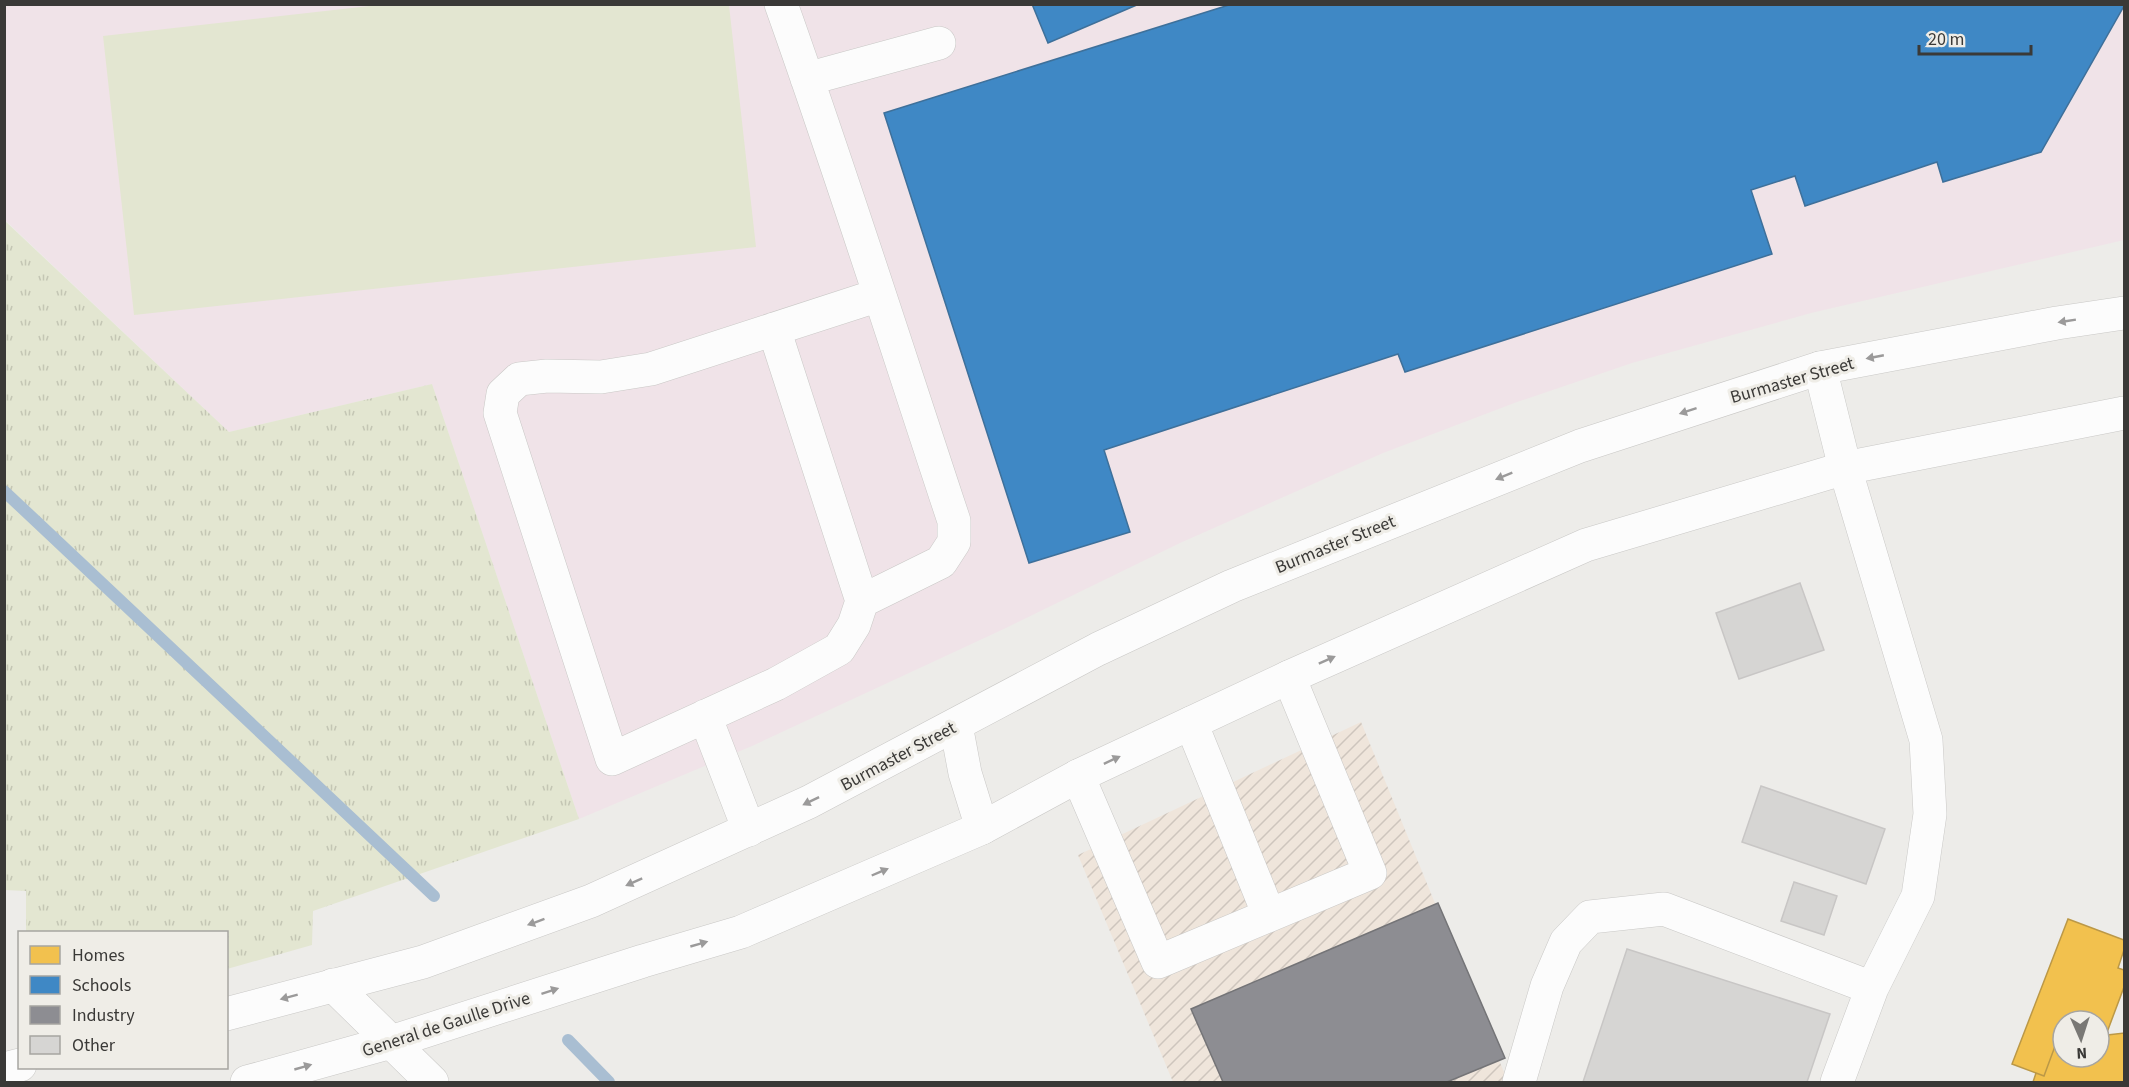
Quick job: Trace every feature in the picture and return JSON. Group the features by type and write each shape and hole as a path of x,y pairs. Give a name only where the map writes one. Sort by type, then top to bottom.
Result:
{"main road":[{"path":"781,4 954,521 954,542 941,562 862,601"},
{"path":"807,79 939,43"},
{"path":"774,329 862,601 854,626 839,650 776,684 612,759 500,413 503,394 519,379 547,376 601,376 651,369 774,329 879,296"},
{"name":"Burmaster Street","path":"333,985 423,962 591,902 809,802 1098,649 1232,586 1580,446 1820,368 2057,323 2124,313"},
{"path":"1820,368 1845,468 1926,740 1930,814 1918,896 1872,988 1837,1083"},
{"path":"956,726 965,773 982,828 1078,776 1288,677 1586,545 1845,468 2124,413"},
{"path":"1078,776 1158,962 1370,873 1288,677"},
{"path":"705,716 749,830"},
{"path":"1191,723 1269,915"},
{"name":"General de Gaulle Drive","path":"247,1083 392,1042 643,961 741,932 982,828"},
{"path":"1519,1083 1547,986 1566,942 1590,917 1664,909 1872,988"},
{"path":"228,1013 333,985 432,1083"}],"shaded area":[{"path":"4,5 2124,5 2124,240 1811,313 1632,363 1517,402 1383,453 1180,543 1008,627 752,746 579,819 432,384 229,432 5,220"},
{"path":"1361,722 1508,1082 1173,1082 1078,855"}],"green space":[{"path":"387,4 729,5 756,247 134,315 103,36"},
{"path":"4,220 229,432 432,384 579,819 313,911 312,945 228,969 228,931 26,931 26,891 4,890"}],"building: Homes":[{"path":"2068,919 2124,940 2124,950 2118,968 2124,970 2124,987 2111,1022 2111,1009 2051,1009 2051,1057 2044,1076 2012,1064"},
{"path":"2124,1033 2124,1082 2033,1082 2036,1073 2044,1076 2051,1057 2051,1069 2111,1069 2111,1035"}],"building: Schools":[{"path":"1032,4 1139,4 1048,43"},
{"path":"1232,4 2124,4 2124,6 2041,152 1943,182 1937,162 1805,206 1795,176 1751,190 1772,254 1405,372 1398,354 1104,450 1130,532 1029,563 884,113"}],"building: Industry":[{"path":"1438,903 1505,1058 1447,1082 1223,1082 1191,1009"}],"building: Other":[{"path":"1800,583 1824,650 1739,679 1716,613"},
{"path":"1761,786 1885,829 1866,884 1742,842"},
{"path":"1794,882 1837,896 1824,935 1781,921"},
{"path":"1627,949 1830,1014 1807,1082 1583,1082"}],"waterway":[{"path":"4,491 434,896"},
{"path":"568,1040 609,1082"}]}
